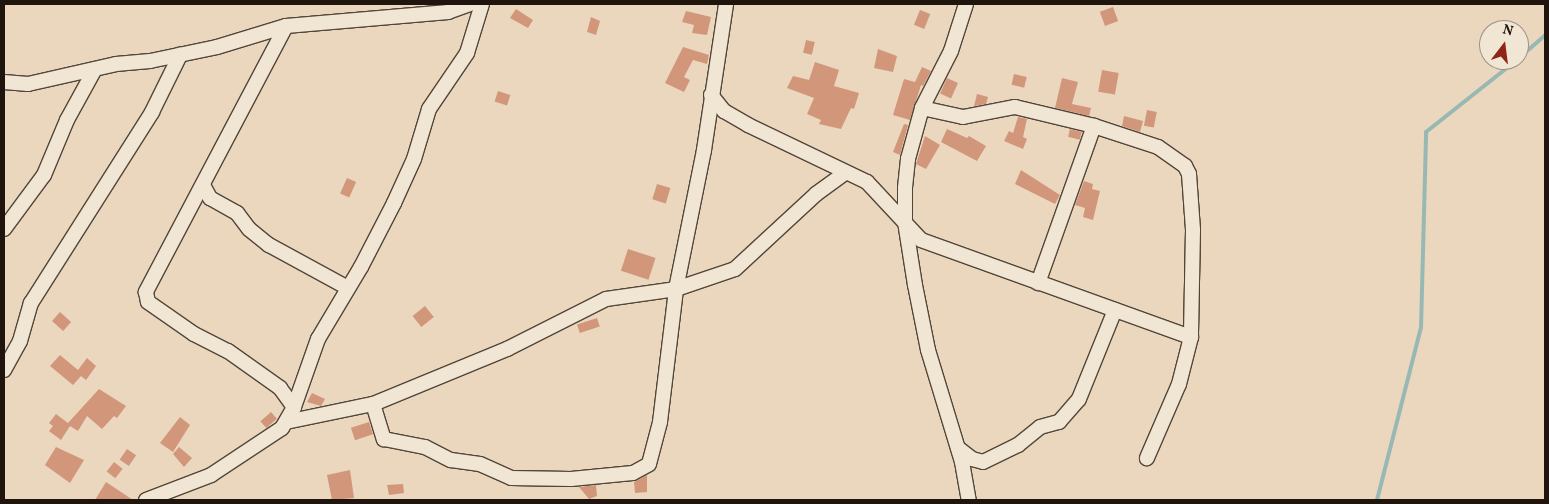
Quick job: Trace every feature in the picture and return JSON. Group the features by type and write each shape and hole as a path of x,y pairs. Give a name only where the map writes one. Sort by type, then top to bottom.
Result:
{"street":[{"path":"4,82 28,84 95,69 180,55 265,35 286,26 448,12 470,4"},
{"path":"146,500 211,475 276,434 286,422 294,407 318,339 394,203 414,159 429,109 467,54 482,4"},
{"path":"373,404 384,439 425,447 451,460 480,464 511,478 571,479 644,470 652,457 659,431 676,289 704,150 726,4"},
{"path":"966,4 951,51 922,108 908,159 905,222 928,350 958,447 969,500"},
{"path":"286,26 204,187 147,285 146,297 194,334 228,351 280,388 294,407"},
{"path":"4,370 20,341 31,303 152,112 180,55"},
{"path":"4,229 44,175 68,120 95,69"},
{"path":"711,95 724,111 748,125 867,182 921,240 1191,337"},
{"path":"922,108 963,117 1015,107 1094,126 1158,147 1185,166 1189,174 1193,230 1191,337 1179,384 1147,458"},
{"path":"1038,283 1094,126"},
{"path":"286,422 373,404 507,349 606,299 676,289 735,269 816,194 845,173"},
{"path":"204,187 210,198 237,212 249,229 269,244 348,288"},
{"path":"958,447 972,459 982,462 1018,445 1040,428 1059,422 1079,399 1115,310"}],"building":[{"path":"1113,7 1118,21 1105,26 1100,12"},
{"path":"516,9 533,20 528,28 510,18"},
{"path":"920,10 930,14 924,29 914,25"},
{"path":"686,11 711,17 707,35 692,33 694,25 682,22"},
{"path":"591,17 600,21 596,35 587,32"},
{"path":"806,40 815,42 812,55 803,53"},
{"path":"683,47 709,55 707,64 693,60 684,77 690,80 684,92 665,83"},
{"path":"878,49 897,56 893,72 874,68"},
{"path":"815,62 839,70 834,86 859,93 854,109 851,108 841,129 819,124 821,120 807,114 814,98 787,88 793,76 809,80"},
{"path":"922,67 931,71 923,86 921,85 910,120 893,115 904,79 915,82"},
{"path":"1102,70 1119,73 1115,95 1098,92"},
{"path":"1014,74 1027,77 1024,88 1012,85"},
{"path":"947,78 958,83 951,98 940,94"},
{"path":"1062,78 1078,82 1072,104 1091,108 1089,116 1055,108"},
{"path":"498,91 510,95 507,105 495,101"},
{"path":"977,94 988,97 986,104 974,106"},
{"path":"1147,110 1157,112 1154,128 1144,126"},
{"path":"1124,116 1143,121 1140,132 1122,126"},
{"path":"1018,117 1027,119 1023,137 1027,139 1023,149 1004,141 1009,131 1013,133"},
{"path":"904,124 908,125 900,155 893,152"},
{"path":"947,129 967,138 969,136 986,146 977,161 941,142"},
{"path":"1070,129 1082,132 1080,140 1068,137"},
{"path":"925,136 940,145 926,169 916,164"},
{"path":"1021,170 1060,195 1055,204 1015,184"},
{"path":"347,178 356,182 349,198 340,194"},
{"path":"1084,181 1093,184 1092,189 1100,191 1093,220 1083,217 1085,208 1075,205"},
{"path":"657,184 670,188 666,203 652,199"},
{"path":"628,249 656,258 648,280 621,271"},
{"path":"425,306 434,317 421,327 413,316"},
{"path":"60,312 71,322 63,331 52,321"},
{"path":"597,318 600,327 580,333 577,324"},
{"path":"60,355 78,370 87,358 96,366 86,380 81,376 73,385 50,366"},
{"path":"99,389 126,406 117,418 114,416 102,429 87,416 78,431 70,426 61,440 49,431 53,426 49,423 56,414 68,423"},
{"path":"312,393 325,399 321,406 307,402"},
{"path":"271,412 277,419 266,428 260,421"},
{"path":"180,417 190,425 173,452 160,443"},
{"path":"369,422 373,434 355,440 351,428"},
{"path":"56,447 84,460 70,483 45,465"},
{"path":"179,447 192,458 184,467 173,454"},
{"path":"127,449 136,455 129,466 120,460"},
{"path":"114,462 123,469 115,478 107,471"},
{"path":"350,470 354,498 332,500 327,475"},
{"path":"647,475 647,492 635,493 634,482"},
{"path":"106,482 133,500 95,500"},
{"path":"403,484 404,493 389,495 387,485"},
{"path":"596,485 597,496 589,499 579,487"}],"waterway":[{"path":"1529,49 1545,35"},
{"path":"1377,500 1421,328 1426,132 1504,70"}]}
